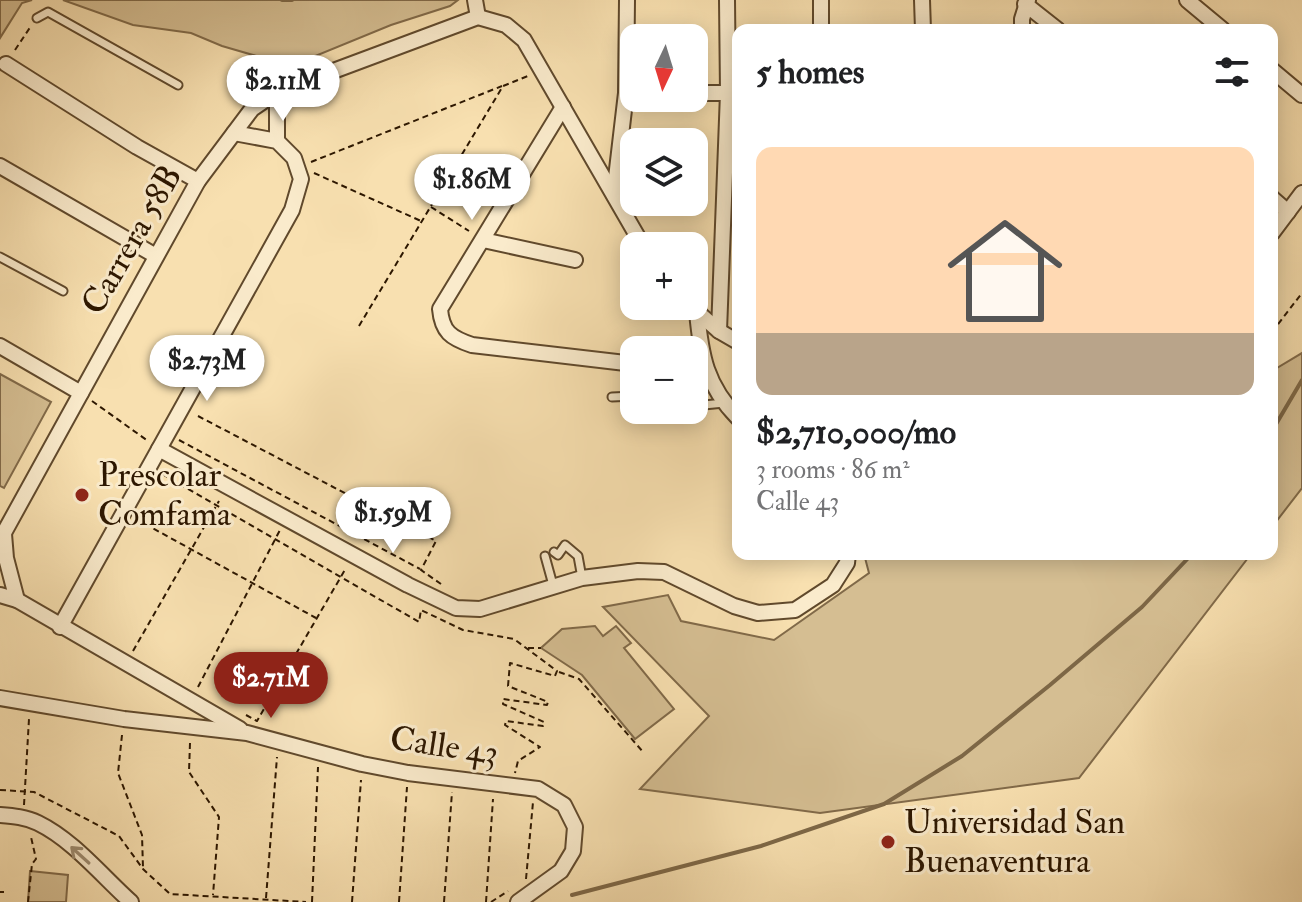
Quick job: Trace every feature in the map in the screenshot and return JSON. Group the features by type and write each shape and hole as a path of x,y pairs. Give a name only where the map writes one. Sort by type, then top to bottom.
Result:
{"street":[{"path":"475,0 478,17 506,25 524,40 635,232"},
{"path":"727,0 732,78"},
{"path":"821,0 821,24"},
{"path":"922,0 923,24"},
{"path":"1187,0 1216,24"},
{"path":"626,1 627,24"},
{"path":"1023,24 1026,2"},
{"path":"1026,2 1051,24"},
{"name":"Carrera 58B","path":"4,527 198,181 252,109 277,92 478,17"},
{"path":"6,64 137,147 198,181"},
{"path":"1278,75 1302,95"},
{"path":"277,92 277,141"},
{"path":"708,93 732,93"},
{"path":"563,107 440,309 441,324 451,338 472,345 620,362"},
{"path":"719,331 732,110"},
{"path":"614,196 627,112"},
{"path":"60,627 292,210 301,179 299,166 277,141 234,133"},
{"path":"0,166 156,256"},
{"path":"1278,225 1302,193"},
{"path":"1278,203 1288,212"},
{"path":"483,240 575,260"},
{"path":"696,320 704,368 732,412"},
{"path":"706,320 732,339"},
{"path":"0,346 81,393"},
{"path":"159,449 456,608 480,609 582,578 638,571 664,572 734,606 758,613 795,610 833,585 847,560"},
{"path":"4,527 6,558 17,600"},
{"path":"0,595 17,600 247,733"},
{"name":"Calle 43","path":"0,698 124,719 247,733 408,773 535,789 564,805 575,827 573,851 561,871 516,895"},
{"path":"0,815 23,817 39,823 65,842 131,902"}],"lane":[{"path":"37,18 48,12 178,85"},
{"path":"0,257 63,291"},
{"path":"612,397 620,397"},
{"path":"708,405 724,403"},
{"path":"554,552 558,555 565,545 578,556 582,578"},
{"path":"545,556 553,585"}],"path":[{"path":"6,64 37,18"},
{"path":"299,166 542,70"},
{"path":"359,326 503,86"},
{"path":"299,166 422,222"},
{"path":"431,207 483,240"},
{"path":"1278,324 1302,293"},
{"path":"81,393 159,449"},
{"path":"198,416 436,541 421,570"},
{"path":"167,434 441,581 442,590"},
{"path":"149,467 419,622 421,610 463,630 514,639 557,671 579,679 644,753"},
{"path":"132,652 217,506"},
{"path":"134,517 317,618"},
{"path":"198,688 275,539"},
{"path":"245,715 257,721 342,577"},
{"path":"526,648 541,648"},
{"path":"512,785 518,761 540,747 505,725 506,721 543,726 544,722 503,704 503,699 547,705 548,702 508,686 510,663 555,676 557,671"},
{"path":"28,902 30,871 36,859 23,817 30,702"},
{"path":"124,719 118,773 142,835 143,869"},
{"path":"191,725 189,772 219,817 213,896"},
{"path":"265,900 279,741"},
{"path":"312,902 319,752"},
{"path":"352,902 362,764"},
{"path":"399,902 408,773"},
{"path":"444,902 453,778"},
{"path":"486,902 494,783"},
{"path":"526,880 535,789"},
{"path":"0,790 34,792 119,836 143,869 170,894 306,902"},
{"path":"491,902 516,895"}],"shaded area":[{"path":"0,0 32,0 22,3 0,38"},
{"path":"63,0 458,0 450,6 391,25 291,66 222,46 191,33 133,25"},
{"path":"1302,353 1302,488 1278,519 1278,367"},
{"path":"0,374 51,402 4,488 0,486"},
{"path":"866,560 1246,560 1079,778 820,813 640,789 709,716 603,607 668,595 681,621 774,640 869,573"},
{"path":"595,626 603,636 616,626 631,643 624,648 674,709 635,739 582,675 541,648 562,629"},
{"path":"30,871 68,875 66,902 28,902"}],"waterway":[{"path":"282,0 292,0"},
{"path":"1278,421 1302,380"},
{"path":"572,895 761,846 884,804 962,756 1050,685 1142,607 1186,560"}],"place":[{"name":"Prescolar Comfama","path":"82,495"},
{"name":"Universidad San Buenaventura","path":"888,842"}]}
